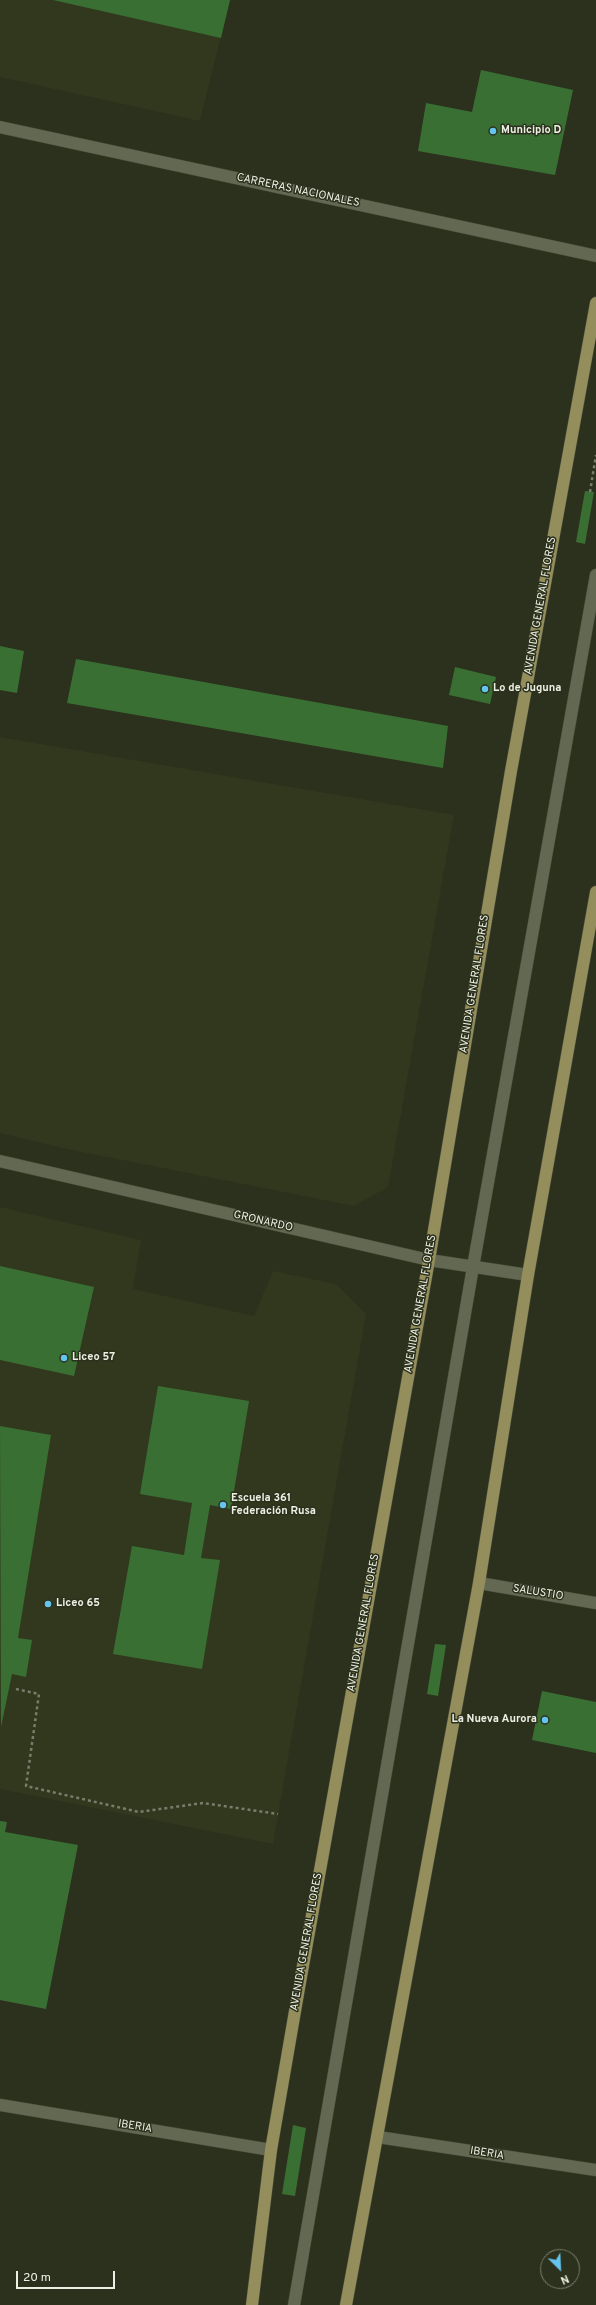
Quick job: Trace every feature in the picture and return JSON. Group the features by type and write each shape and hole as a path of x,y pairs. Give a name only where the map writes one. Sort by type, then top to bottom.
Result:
{"main road":[{"name":"AVENIDA GENERAL FLORES","path":"252,2305 271,2150 324,1840 429,1260 511,771 596,303"},
{"path":"346,2305 378,2138 427,1859 479,1583 528,1275 596,892"}],"street":[{"name":"CARRERAS NACIONALES","path":"0,127 596,256"},
{"path":"294,2305 473,1267 596,575"},
{"name":"GRONARDO","path":"0,1161 429,1260 528,1275"},
{"name":"SALUSTIO","path":"479,1583 596,1603"},
{"name":"IBERIA","path":"0,2105 271,2150"},
{"name":"IBERIA","path":"378,2138 596,2170"}],"path":[{"path":"590,492 596,455"},
{"path":"16,1690 39,1694 26,1786 139,1812 203,1803 278,1814"}],"shaded area":[{"path":"0,0 230,0 200,121 0,77"},
{"path":"0,737 454,815 388,1187 354,1206 67,1149 0,1133"},
{"name":"Escuela 361 Federación Rusa","path":"0,1207 141,1240 133,1289 254,1316 273,1271 336,1284 366,1314 273,1844 0,1789"}],"building":[{"path":"53,0 230,0 221,38"},
{"name":"Municipio D","path":"481,70 573,90 555,175 418,151 426,103 472,112"},
{"path":"585,491 594,492 585,544 576,542"},
{"path":"0,646 24,651 17,693 0,690"},
{"path":"76,659 448,726 443,768 67,703"},
{"path":"455,667 496,677 490,704 449,695"},
{"path":"0,1266 94,1287 74,1376 0,1360"},
{"path":"158,1386 249,1401 231,1509 210,1505 201,1558 220,1560 202,1669 113,1654 132,1546 184,1555 192,1503 140,1494"},
{"path":"0,1426 51,1435 18,1638 32,1640 26,1677 12,1674 1,1727"},
{"path":"435,1644 446,1645 438,1696 427,1694"},
{"path":"542,1691 596,1702 596,1753 532,1740"},
{"path":"0,1821 7,1822 5,1832 78,1845 46,2009 0,2000"},
{"path":"293,2125 306,2128 295,2196 282,2194"}],"place":[{"name":"Municipio D","path":"493,131"},
{"name":"Lo de Juguna","path":"485,689"},
{"name":"Liceo 57","path":"64,1358"},
{"name":"Escuela 361 Federación Rusa","path":"223,1505"},
{"name":"Liceo 65","path":"48,1604"},
{"name":"La Nueva Aurora","path":"545,1720"}]}
